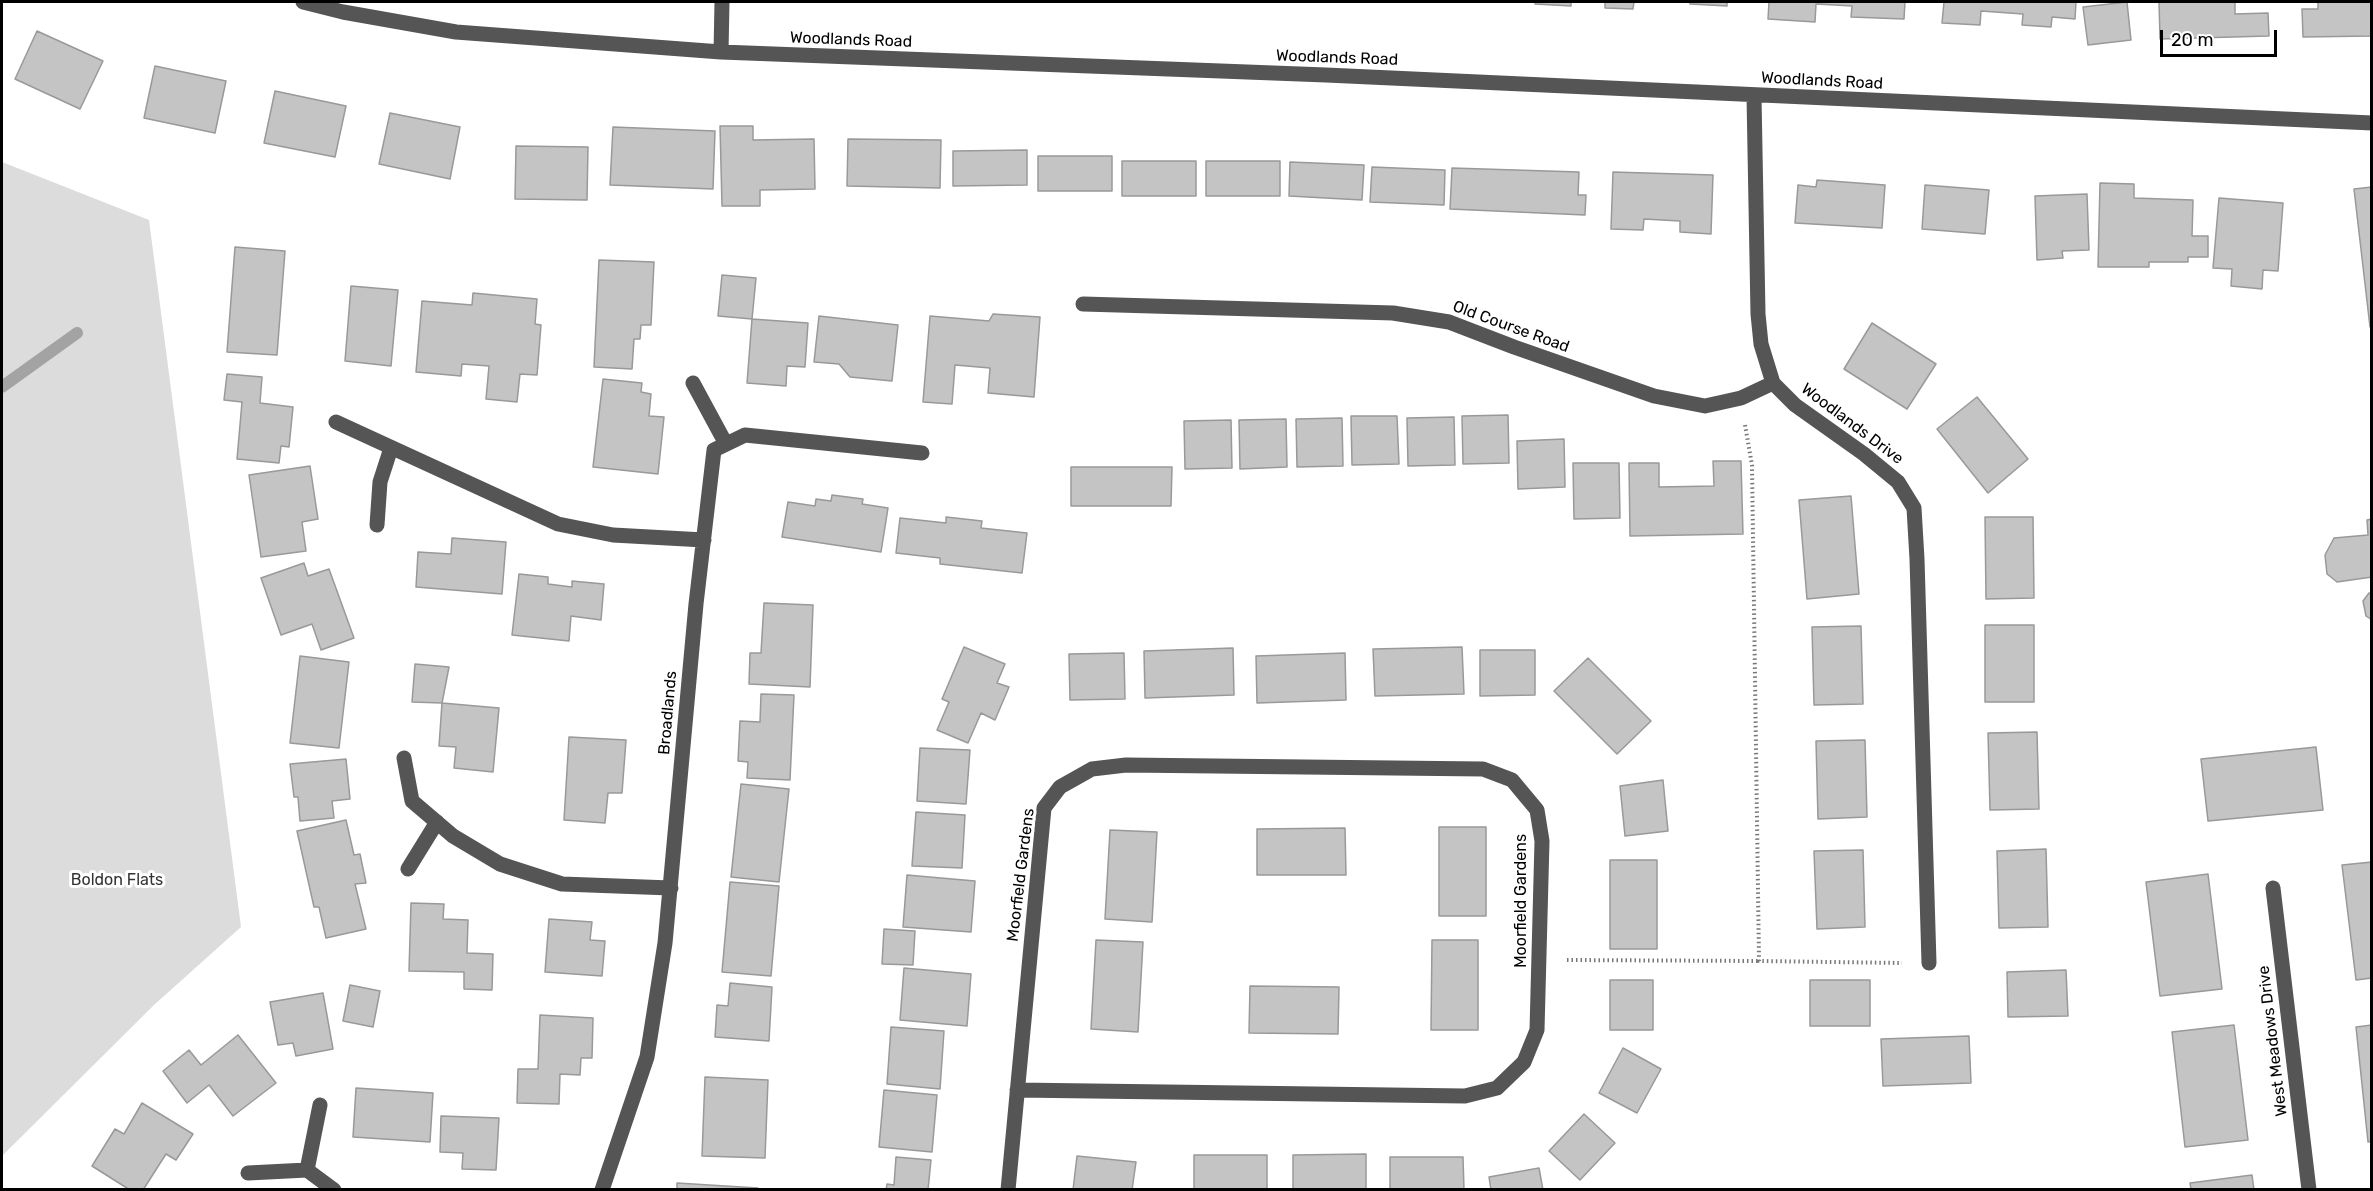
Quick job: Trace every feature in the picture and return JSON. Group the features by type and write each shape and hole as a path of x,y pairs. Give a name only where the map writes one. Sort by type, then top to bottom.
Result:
{"street":[{"name":"Woodlands Road","path":"303,2 456,32 721,52 1337,76 2372,123"},
{"path":"372,2 372,17"},
{"path":"721,52 722,2"},
{"name":"Woodlands Drive","path":"1754,96 1758,314 1761,344 1773,383 1795,405 1864,454 1898,482 1914,508 1918,571 1929,963"},
{"name":"Old Course Road","path":"1083,304 1393,313 1449,322 1514,348 1654,396 1705,406 1741,398 1773,383"},
{"path":"693,383 726,444 745,435 922,453"},
{"path":"336,422 558,524 613,535 704,540"},
{"name":"Broadlands","path":"602,1190 647,1057 665,943 714,450 726,444"},
{"path":"377,525 380,482 392,448"},
{"path":"404,758 412,801 453,836 500,864 562,885 671,888"},
{"name":"Moorfield Gardens","path":"1008,1190 1017,1089 1044,808 1060,788 1092,769 1126,765 1482,769 1512,780 1537,810 1542,841 1537,1030 1524,1062 1497,1088 1465,1096 1017,1089"},
{"path":"408,869 437,822"},
{"name":"West Meadows Drive","path":"2273,888 2309,1190"},
{"path":"307,1170 320,1105"},
{"path":"248,1173 307,1170 334,1190"}],"path":[{"path":"1741,398 1752,465 1759,961"},
{"path":"1539,959 1929,963"}],"green space":[{"name":"Boldon Flats","path":"2,162 149,220 241,927 154,1005 2,1156"}],"building":[{"path":"1536,2 1571,2 1571,6 1535,4"},
{"path":"1605,2 1634,2 1633,9 1605,8"},
{"path":"1690,2 1727,2 1727,6 1690,4"},
{"path":"1769,2 1905,2 1904,19 1851,17 1852,6 1816,4 1815,22 1768,19"},
{"path":"1944,2 2076,2 2075,19 2052,17 2051,27 2022,25 2023,14 1981,11 1980,25 1942,23"},
{"path":"2127,2 2131,40 2088,45 2083,7"},
{"path":"2159,2 2235,2 2235,14 2268,13 2269,36 2160,39"},
{"path":"2318,2 2372,2 2372,36 2303,37 2302,9 2318,9"},
{"path":"37,31 103,61 80,109 15,79"},
{"path":"155,66 226,81 215,133 144,118"},
{"path":"275,91 346,106 335,157 264,143"},
{"path":"390,113 460,127 450,179 379,164"},
{"path":"720,126 753,126 753,140 814,139 815,189 760,190 760,206 722,206"},
{"path":"613,127 715,131 713,189 610,185"},
{"path":"848,139 941,140 940,188 847,186"},
{"path":"516,146 588,147 587,200 515,199"},
{"path":"1027,150 1027,185 953,186 953,151"},
{"path":"1038,156 1112,156 1112,191 1038,191"},
{"path":"1122,161 1196,161 1196,196 1122,196"},
{"path":"1206,161 1280,161 1280,196 1206,196"},
{"path":"1290,162 1364,165 1362,200 1289,196"},
{"path":"1372,167 1445,170 1444,205 1370,202"},
{"path":"1452,168 1579,172 1578,195 1586,195 1585,215 1450,209"},
{"path":"1613,172 1713,175 1711,234 1680,232 1680,221 1644,219 1643,230 1611,229"},
{"path":"1817,180 1885,185 1882,228 1795,223 1798,185 1816,187"},
{"path":"2100,183 2134,184 2134,198 2193,200 2192,236 2208,236 2208,257 2188,257 2188,262 2149,262 2149,267 2098,267"},
{"path":"1925,185 1989,190 1985,234 1922,229"},
{"path":"2372,187 2372,326 2370,327 2354,189"},
{"path":"2087,194 2089,250 2062,251 2063,258 2037,260 2035,196"},
{"path":"2219,198 2283,203 2278,271 2263,270 2262,289 2231,286 2232,269 2213,268"},
{"path":"235,247 285,251 277,355 227,352"},
{"path":"599,260 654,262 651,325 641,325 640,339 634,339 632,369 594,367"},
{"path":"722,275 756,278 752,319 718,316"},
{"path":"351,286 398,290 391,366 345,361"},
{"path":"473,293 537,299 535,324 541,325 537,375 520,374 517,402 486,399 489,366 462,364 461,376 416,372 422,301 472,305"},
{"path":"993,314 1040,317 1034,397 988,393 990,368 955,365 952,404 923,402 930,316 989,321"},
{"path":"819,316 898,325 892,381 850,377 839,364 814,362"},
{"path":"752,319 808,323 805,367 787,366 786,386 747,383"},
{"path":"1872,323 1936,364 1907,409 1844,369"},
{"path":"227,374 262,377 260,403 293,407 289,447 281,446 279,463 237,459 242,402 224,400"},
{"path":"603,379 642,383 641,392 651,394 649,416 664,417 658,474 593,467"},
{"path":"1977,397 2028,459 1988,493 1937,429"},
{"path":"1508,415 1509,463 1463,464 1462,416"},
{"path":"1351,416 1397,416 1399,464 1352,465"},
{"path":"1454,417 1455,465 1408,466 1407,418"},
{"path":"1342,418 1343,466 1297,467 1296,419"},
{"path":"1286,419 1287,467 1240,469 1239,420"},
{"path":"1231,420 1232,468 1185,469 1184,421"},
{"path":"1564,439 1565,487 1518,489 1517,441"},
{"path":"1713,461 1741,461 1743,534 1630,536 1629,463 1659,463 1659,487 1714,486"},
{"path":"1573,463 1619,463 1620,518 1574,519"},
{"path":"310,466 318,519 302,522 306,551 261,557 249,475"},
{"path":"1071,467 1172,467 1171,506 1071,506"},
{"path":"832,495 863,499 862,504 888,508 881,552 782,537 788,502 815,506 816,499 831,501"},
{"path":"1851,496 1859,594 1807,599 1799,500"},
{"path":"946,517 982,521 981,528 1027,533 1022,573 940,564 940,558 896,553 900,518 946,523"},
{"path":"1985,517 2033,517 2034,598 1986,599"},
{"path":"2372,519 2372,577 2337,582 2327,574 2325,555 2334,538 2368,535 2367,520"},
{"path":"452,538 506,542 502,594 416,587 418,552 451,554"},
{"path":"304,563 308,576 329,569 354,638 321,650 312,624 281,635 261,578"},
{"path":"519,574 548,577 548,584 572,587 572,581 604,584 601,620 571,616 569,641 512,635"},
{"path":"2369,593 2372,593 2372,620 2366,616 2363,601"},
{"path":"764,603 813,605 810,687 749,684 750,653 761,653"},
{"path":"1985,625 2034,625 2034,702 1985,702"},
{"path":"1861,626 1863,704 1814,705 1812,627"},
{"path":"964,647 1005,664 997,683 1009,687 995,720 981,713 968,743 937,730 949,702 942,699"},
{"path":"1462,647 1464,694 1375,696 1373,649"},
{"path":"1233,648 1234,695 1145,698 1144,651"},
{"path":"1480,650 1535,650 1535,695 1480,696"},
{"path":"1124,653 1125,699 1070,700 1069,654"},
{"path":"1345,653 1346,700 1257,703 1256,656"},
{"path":"300,656 349,662 339,748 290,743"},
{"path":"1588,658 1651,721 1617,754 1554,691"},
{"path":"415,664 449,667 442,703 412,702"},
{"path":"761,694 794,695 790,780 747,778 748,762 738,761 740,721 760,722"},
{"path":"442,703 499,708 493,772 454,768 456,747 439,746"},
{"path":"2037,732 2039,809 1990,810 1988,733"},
{"path":"569,737 626,740 622,793 608,793 605,823 564,820"},
{"path":"1865,740 1867,817 1818,819 1816,741"},
{"path":"2316,747 2323,810 2208,821 2201,759"},
{"path":"920,748 970,750 966,804 917,801"},
{"path":"346,759 350,799 332,801 334,818 300,821 298,797 294,797 290,764"},
{"path":"1663,780 1668,831 1625,836 1620,786"},
{"path":"741,784 789,789 779,882 731,877"},
{"path":"916,812 965,815 962,868 912,866"},
{"path":"346,820 354,855 360,854 366,883 355,884 366,929 326,938 319,907 314,907 297,831"},
{"path":"1439,827 1486,827 1486,916 1439,916"},
{"path":"1345,828 1346,875 1257,875 1257,829"},
{"path":"1110,830 1157,832 1152,922 1105,919"},
{"path":"2046,849 2048,927 1999,928 1997,851"},
{"path":"1863,850 1865,927 1817,929 1814,851"},
{"path":"1610,860 1657,860 1657,949 1610,949"},
{"path":"2372,862 2372,978 2356,980 2342,865"},
{"path":"2208,874 2222,989 2160,996 2146,882"},
{"path":"907,875 975,881 971,932 903,927"},
{"path":"730,882 779,886 771,976 722,972"},
{"path":"411,903 444,904 443,919 468,920 467,953 493,954 492,990 464,989 464,972 409,971"},
{"path":"549,919 592,922 590,940 605,941 602,976 545,972"},
{"path":"884,929 915,931 913,965 882,964"},
{"path":"1096,940 1143,942 1138,1032 1091,1029"},
{"path":"1432,940 1478,940 1478,1030 1431,1030"},
{"path":"904,968 971,974 967,1026 900,1020"},
{"path":"2066,970 2068,1016 2008,1017 2007,972"},
{"path":"1610,980 1653,980 1653,1030 1610,1030"},
{"path":"1810,980 1870,980 1870,1026 1810,1026"},
{"path":"730,983 772,987 769,1041 715,1037 717,1005 728,1006"},
{"path":"350,985 380,991 373,1027 343,1021"},
{"path":"1250,986 1339,987 1338,1034 1249,1033"},
{"path":"323,993 333,1049 296,1056 293,1043 278,1045 270,1002"},
{"path":"540,1015 593,1018 592,1058 581,1058 580,1075 560,1074 559,1104 517,1103 518,1069 538,1069"},
{"path":"2234,1025 2248,1140 2185,1147 2172,1032"},
{"path":"2372,1025 2372,1141 2368,1142 2356,1027"},
{"path":"891,1027 944,1031 940,1089 887,1084"},
{"path":"238,1035 276,1083 233,1116 209,1085 187,1103 163,1071 189,1050 201,1065"},
{"path":"1969,1036 1971,1083 1883,1086 1881,1039"},
{"path":"1623,1048 1661,1069 1637,1113 1599,1093"},
{"path":"705,1077 768,1080 765,1158 702,1156"},
{"path":"356,1088 433,1093 430,1142 353,1137"},
{"path":"884,1090 937,1095 932,1152 879,1147"},
{"path":"142,1103 193,1134 176,1160 166,1154 143,1190 130,1190 92,1166 115,1129 124,1134"},
{"path":"1584,1114 1615,1143 1580,1180 1549,1151"},
{"path":"441,1116 499,1118 496,1170 462,1169 463,1153 440,1152"},
{"path":"1366,1154 1366,1190 1293,1190 1293,1155"},
{"path":"1194,1155 1267,1155 1267,1190 1194,1190"},
{"path":"1077,1156 1136,1162 1132,1190 1073,1190"},
{"path":"896,1157 931,1160 928,1190 886,1190 887,1184 894,1185"},
{"path":"1390,1157 1463,1157 1464,1190 1390,1190"},
{"path":"1539,1168 1543,1190 1491,1190 1489,1177"},
{"path":"2252,1175 2254,1190 2191,1190 2190,1183"},
{"path":"677,1183 758,1188 757,1190 677,1190"}],"waterway":[{"path":"2,387 77,333"}]}
